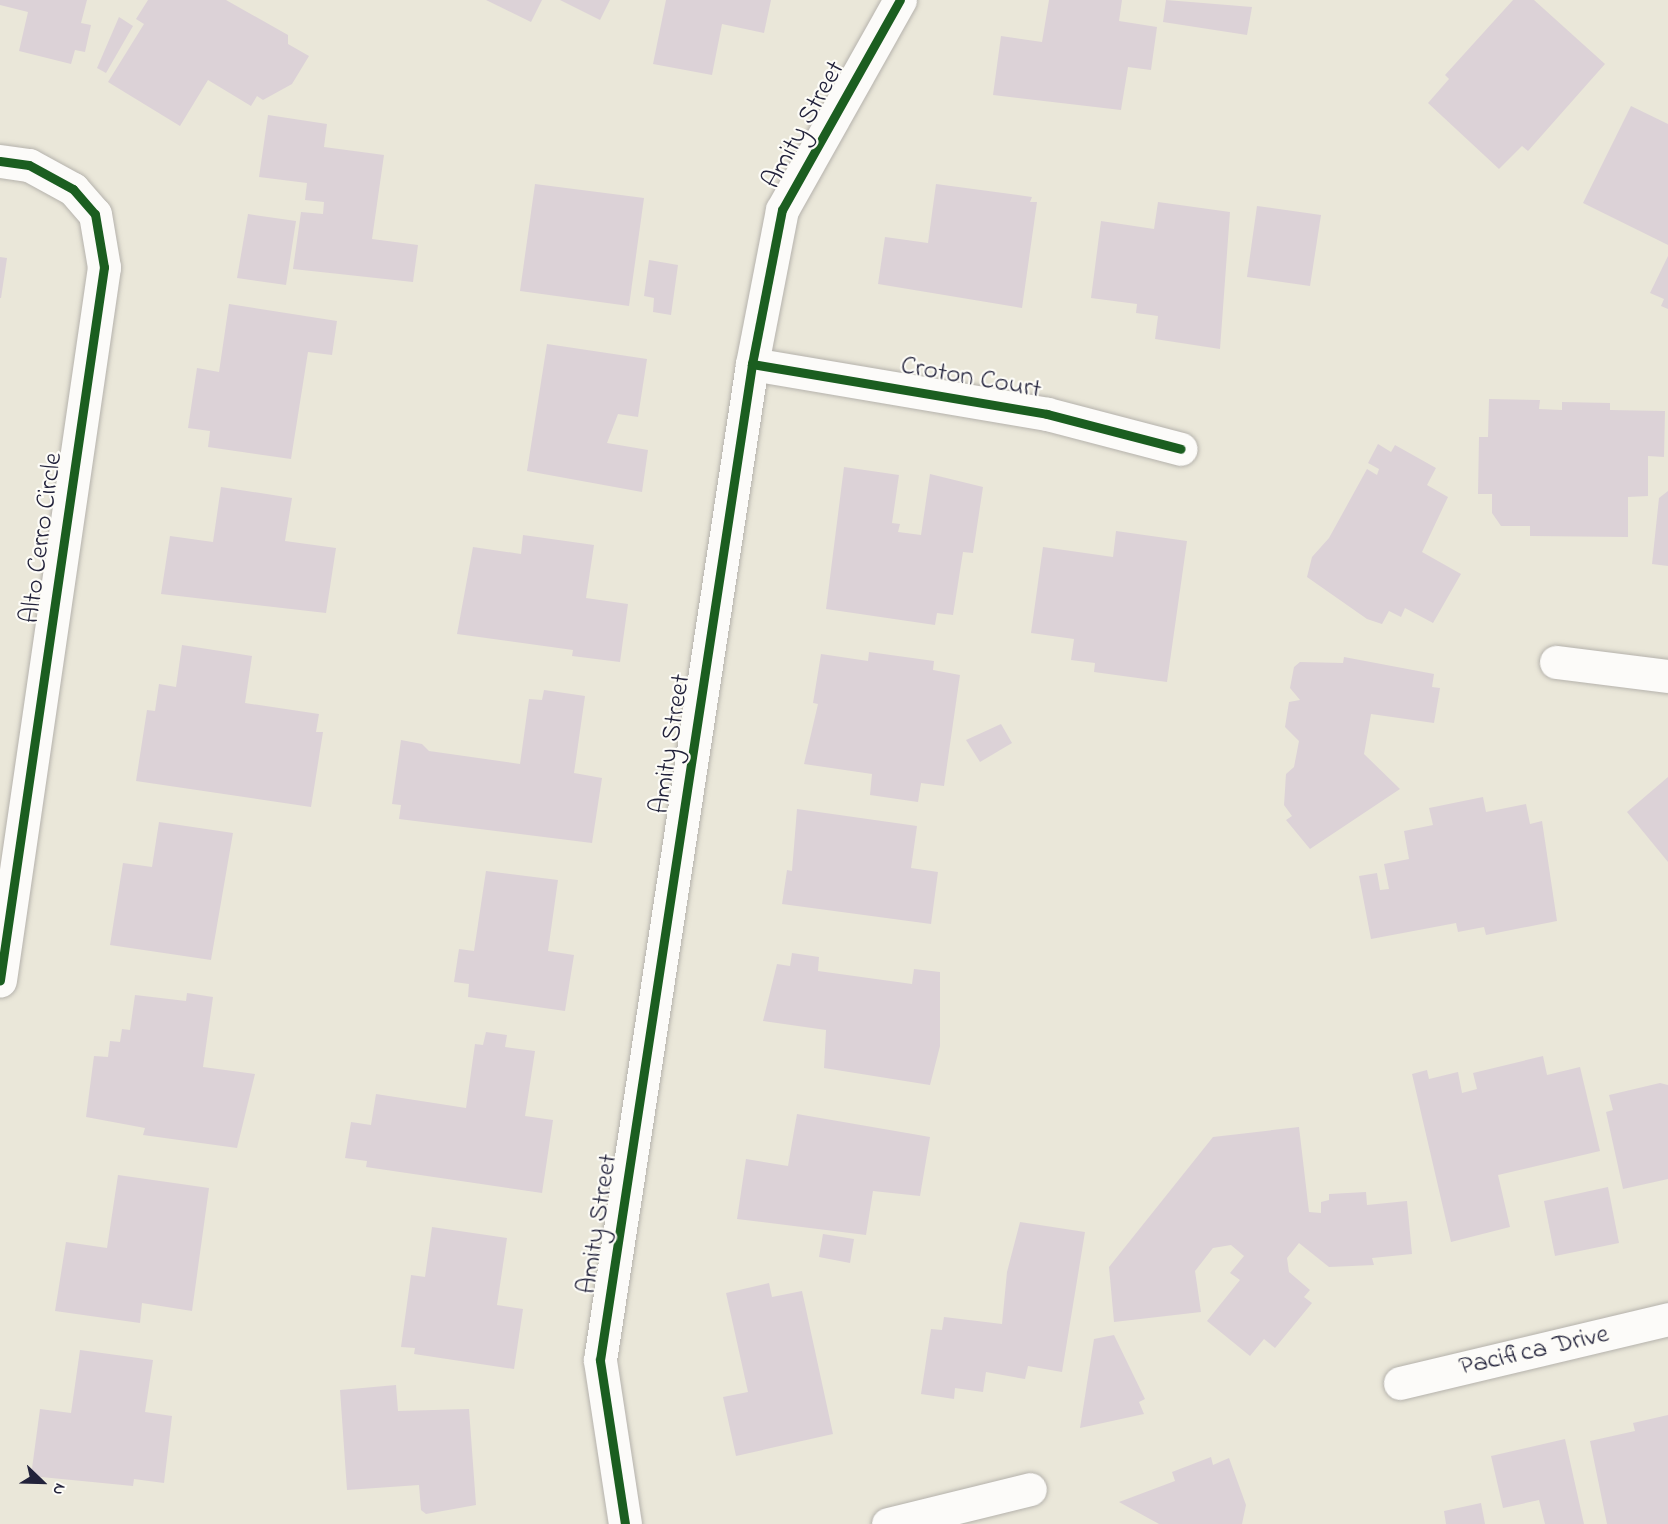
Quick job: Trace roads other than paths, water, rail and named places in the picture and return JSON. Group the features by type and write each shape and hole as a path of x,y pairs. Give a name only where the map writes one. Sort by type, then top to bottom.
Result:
{"street":[{"name":"Amity Street","path":"625,1524 600,1360 752,364 782,210 900,0"},
{"name":"Alto Cerro Circle","path":"0,160 29,165 74,189 94,214 104,267 0,980"},
{"name":"Croton Court","path":"752,364 1047,414 1181,449"},
{"path":"1556,662 1668,676"},
{"name":"Pacifica Drive","path":"1400,1383 1668,1319"},
{"path":"888,1524 1030,1489"}]}
